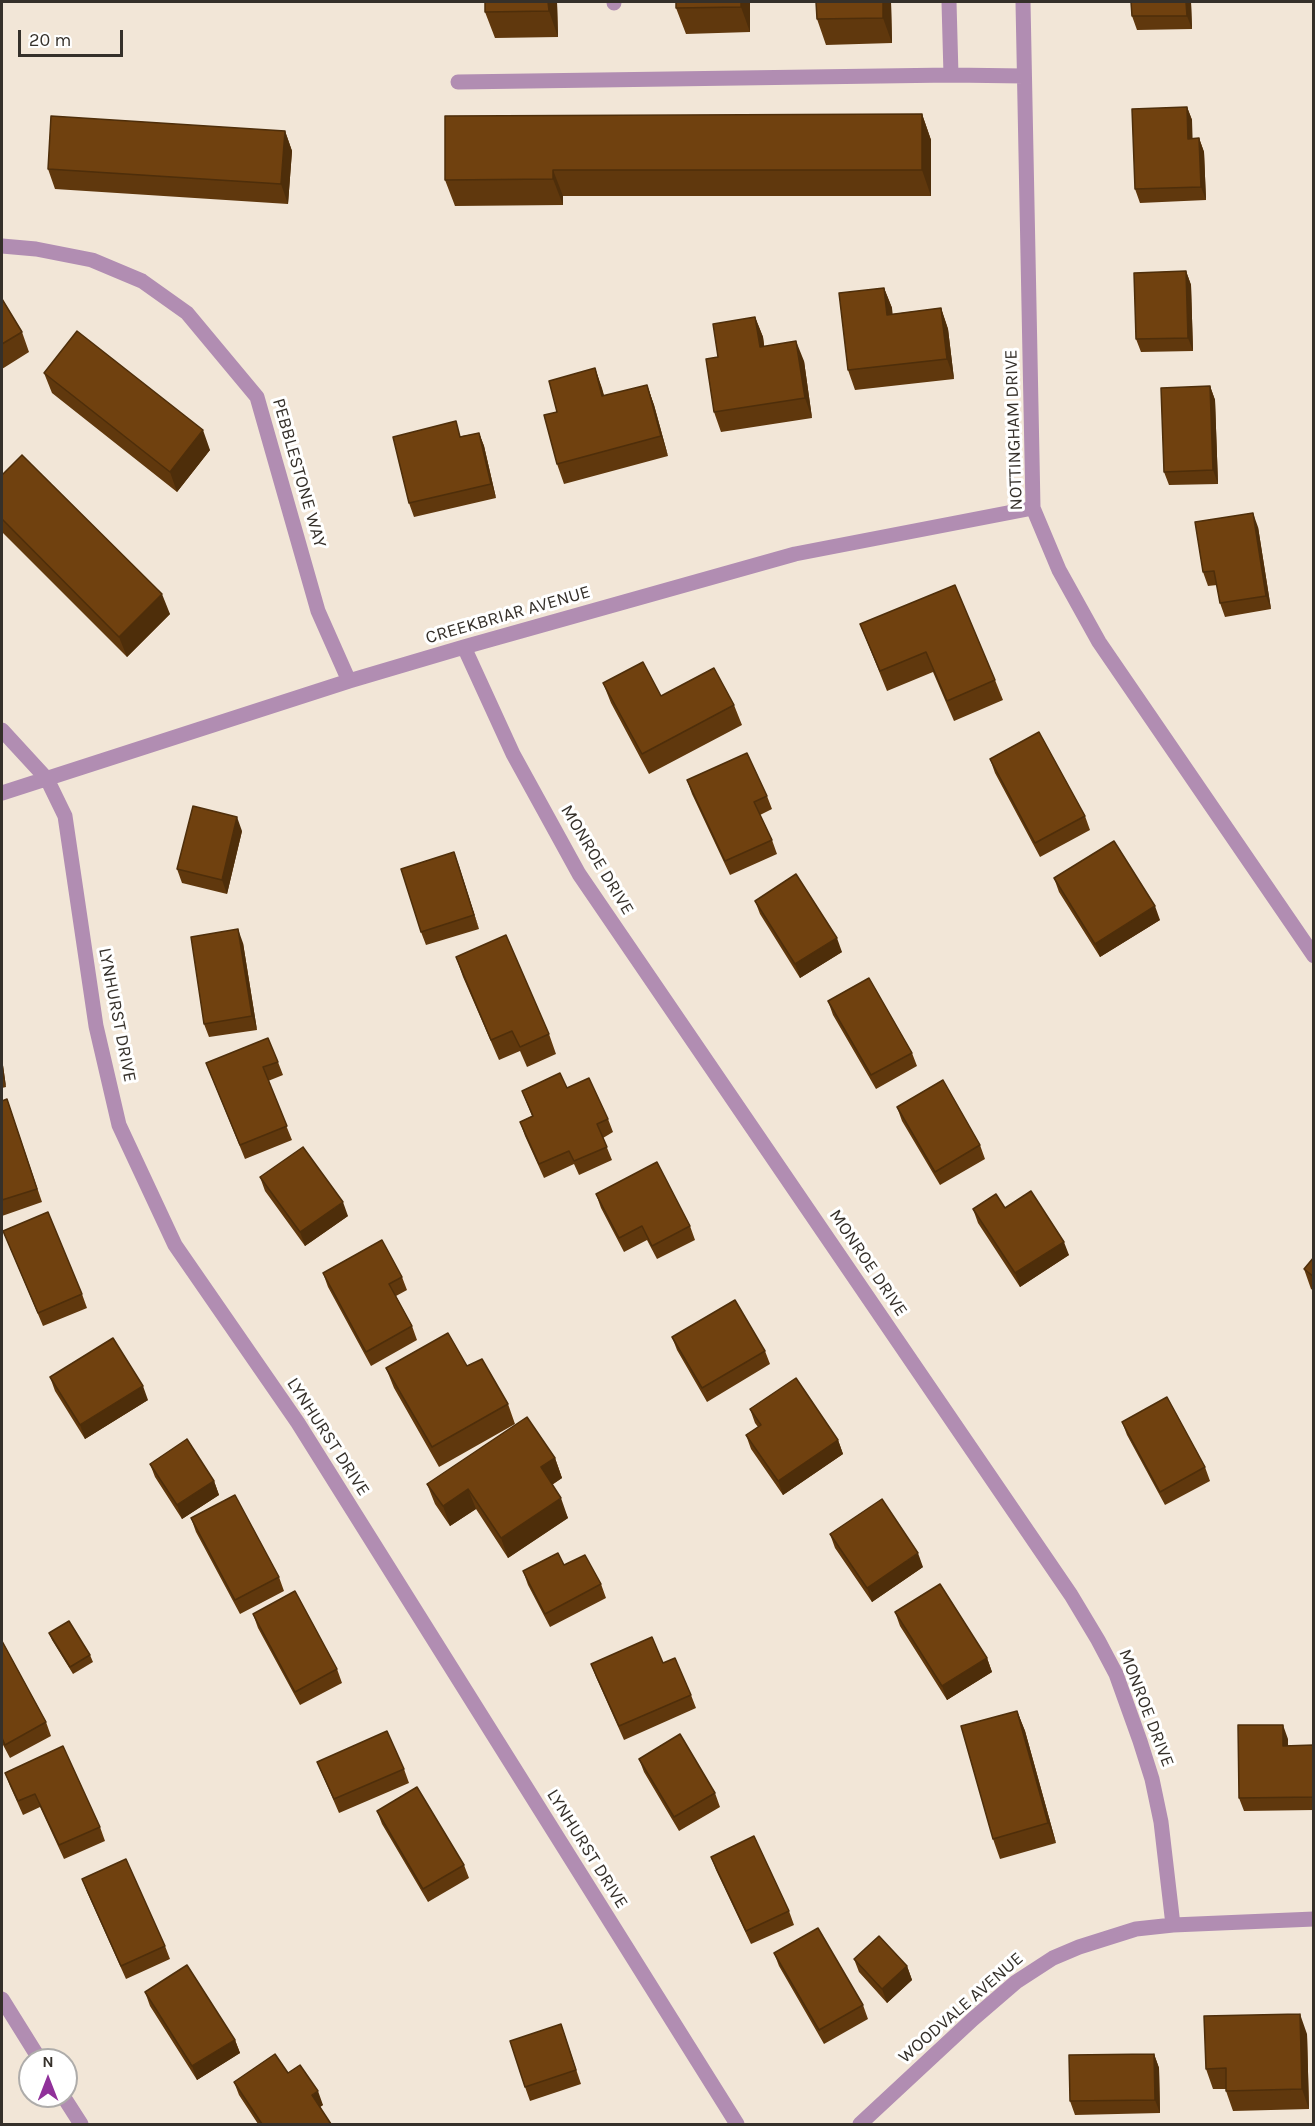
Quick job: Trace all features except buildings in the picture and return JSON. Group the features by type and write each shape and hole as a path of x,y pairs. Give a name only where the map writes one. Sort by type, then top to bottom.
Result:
{"street":[{"path":"949,2 951,75"},
{"name":"NOTTINGHAM DRIVE","path":"1023,2 1033,508 1059,570 1099,642 1314,956"},
{"path":"458,82 1024,76"},
{"name":"PEBBLESTONE WAY","path":"2,246 36,249 92,260 142,281 187,313 257,397 318,611 349,681"},
{"name":"CREEKBRIAR AVENUE","path":"2,793 349,681 795,554 1033,508"},
{"name":"MONROE DRIVE","path":"464,647 513,754 579,874 1071,1595 1098,1640 1116,1674 1152,1779 1161,1822 1173,1925"},
{"name":"LYNHURST DRIVE","path":"2,730 47,778 64,816 96,1026 119,1125 176,1245 298,1423 737,2124"},
{"name":"WOODVALE AVENUE","path":"860,2124 1016,1982 1053,1958 1079,1947 1136,1929 1173,1925 1314,1919"},
{"path":"2,1999 33,2048"},
{"path":"71,2108 81,2124"}]}
